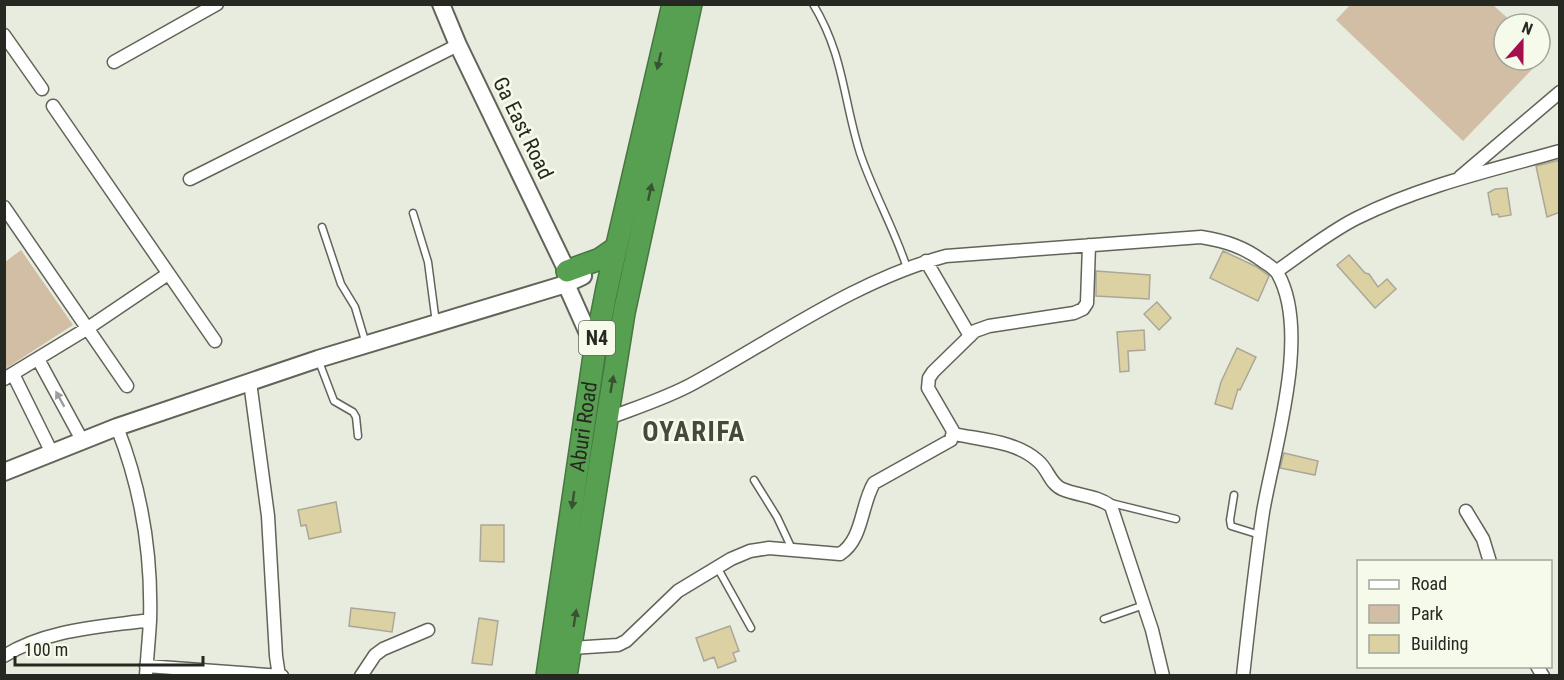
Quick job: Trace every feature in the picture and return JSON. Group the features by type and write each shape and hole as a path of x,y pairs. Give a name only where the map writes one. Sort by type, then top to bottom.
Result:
{"highway":[{"name":"Aburi Road","path":"547,675 595,349 673,4"},
{"name":"Aburi Road","path":"566,675 624,313 691,4"},
{"path":"572,277 616,248"}],"street":[{"path":"114,62 217,4"},
{"name":"Ga East Road","path":"441,4 458,45 572,277 595,349"},
{"path":"4,35 42,89"},
{"path":"190,179 458,45"},
{"path":"1457,180 1560,92"},
{"path":"53,106 215,341"},
{"path":"1276,271 1355,218 1382,206 1457,180 1560,151"},
{"path":"4,207 127,386"},
{"path":"606,419 692,384 849,294 926,261 946,256 1202,237 1225,240 1248,250 1276,271 1287,295 1291,332 1287,391 1260,535 1243,675"},
{"path":"1089,245 1087,303 1083,309 1074,313 989,326 970,336 933,372 928,388 954,434 1005,444 1022,450 1039,462 1054,484 1062,489 1105,501 1111,506 1144,604 1163,675"},
{"path":"926,261 970,336"},
{"path":"52,453 9,376 88,328 168,274"},
{"path":"4,472 117,427 318,359 436,324 572,277 607,288 615,296 624,313"},
{"path":"38,359 82,440"},
{"path":"117,427 128,455 141,508 148,565 150,620 146,671 280,675 276,656 268,516 250,382"},
{"path":"570,648 618,645 626,641 678,591 717,567 750,551 769,548 840,554 848,549 853,541 869,491 874,483 951,440 954,434"},
{"path":"1466,510 1483,538 1490,560"},
{"path":"4,656 33,640 150,620"},
{"path":"361,675 375,655 383,649 428,630"}],"lane":[{"path":"813,4 827,26 837,52 851,119 861,153 907,268"},
{"path":"413,213 428,262 436,324"},
{"path":"322,227 341,284 355,307 366,345"},
{"path":"318,359 334,401 353,412 356,417 358,436"},
{"path":"754,480 777,517 792,550"},
{"path":"1234,495 1231,526 1260,535"},
{"path":"1105,501 1176,519"},
{"path":"717,567 751,628"},
{"path":"1104,620 1144,604"}],"green space":[{"path":"1350,5 1493,5 1501,12 1492,12 1492,72 1530,72 1463,141 1336,20"},
{"path":"21,250 73,325 5,369 5,262"}],"building":[{"path":"1560,160 1560,212 1547,217 1536,166"},
{"path":"1507,188 1511,215 1499,217 1498,214 1492,215 1488,193 1495,189"},
{"path":"1223,251 1257,267 1269,276 1258,301 1210,278"},
{"path":"1349,255 1365,273 1369,274 1378,287 1387,279 1396,289 1375,308 1337,265"},
{"path":"1096,271 1150,275 1149,299 1096,296"},
{"path":"1157,302 1171,318 1159,330 1144,314"},
{"path":"1144,330 1145,350 1128,351 1129,371 1120,372 1117,332"},
{"path":"1237,348 1256,357 1240,390 1238,389 1232,409 1215,404 1221,382"},
{"path":"1284,453 1318,461 1315,475 1280,468"},
{"path":"336,502 341,532 309,539 306,525 301,526 298,510"},
{"path":"481,525 504,525 504,562 480,561"},
{"path":"351,608 395,613 392,632 349,626"},
{"path":"479,618 498,621 492,665 472,663"},
{"path":"730,626 739,651 733,653 736,661 718,668 714,657 704,661 696,638"}],"district":[{"name":"OYARIFA","path":"694,432"}]}
